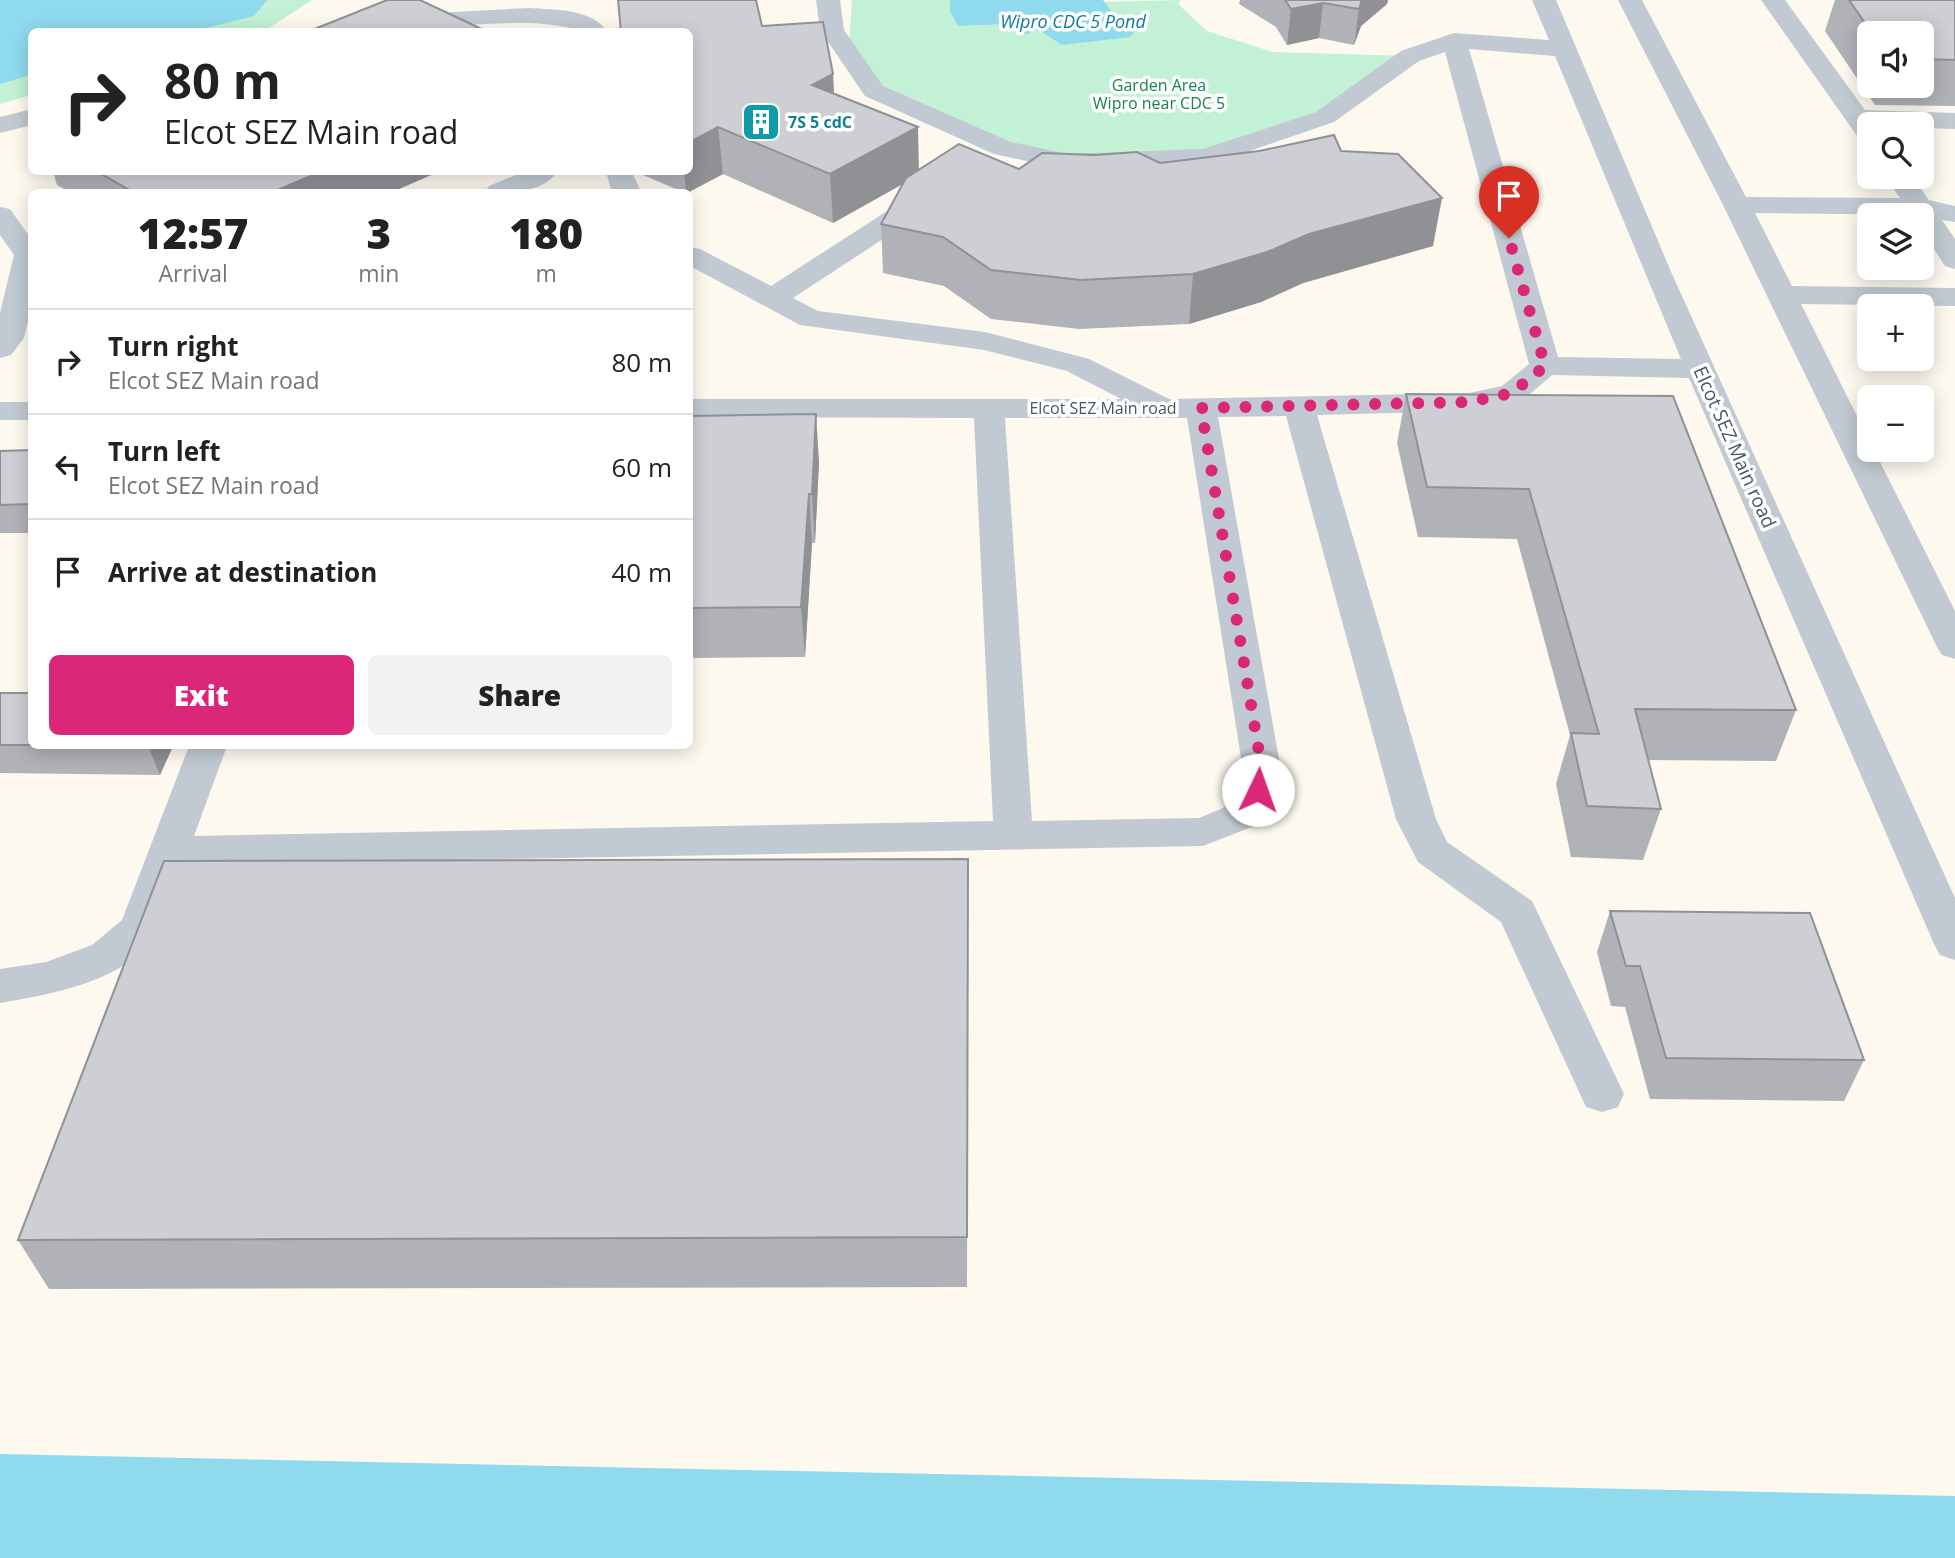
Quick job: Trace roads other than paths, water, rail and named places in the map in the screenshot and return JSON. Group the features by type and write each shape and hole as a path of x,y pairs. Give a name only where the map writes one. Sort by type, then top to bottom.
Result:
{"street":[{"path":"595,28 603,0"},
{"path":"828,0 832,30 874,91 992,156 1068,162 1206,157 1325,117 1410,56 1454,40 1563,48"},
{"name":"Elcot SEZ Main road","path":"1544,0 1700,369 1955,944"},
{"path":"1630,0 1737,205 1954,642"},
{"path":"1773,0 1857,116"},
{"path":"382,28 447,11 494,5 564,5 582,11 595,28"},
{"path":"1454,40 1545,366 1700,369"},
{"path":"0,125 28,118"},
{"path":"1934,122 1955,121"},
{"path":"506,189 537,175"},
{"path":"772,298 946,186"},
{"path":"1737,205 1857,206"},
{"path":"1934,210 1955,214"},
{"path":"0,215 28,256 23,316 0,349"},
{"path":"1934,228 1955,260"},
{"path":"169,851 1203,832 1253,811 1262,770 1183,408 1078,365 985,341 811,319 693,257"},
{"path":"1782,295 1955,297"},
{"name":"Elcot SEZ Main road","path":"693,408 1183,408 1469,402 1512,393 1545,366"},
{"path":"1299,406 1416,819 1432,852 1517,912 1602,1094"},
{"path":"989,407 1013,835"},
{"path":"0,411 28,411"},
{"path":"0,986 50,978 107,956 139,929 207,749"}],"water":[{"path":"0,0 267,0 254,16 206,28 28,28 28,76 0,84"},
{"name":"Wipro CDC 5 Pond","path":"950,0 1103,0 1118,20 1135,30 1130,37 1062,45 1039,30 1019,36 1010,24 958,26 950,12"},
{"path":"0,1454 1955,1496 1955,1558 0,1558"}],"place":[{"name":"7S 5 cdC","path":"761,122"}],"park label":[{"name":"Garden Area Wipro near CDC 5","path":"1159,94"}]}
